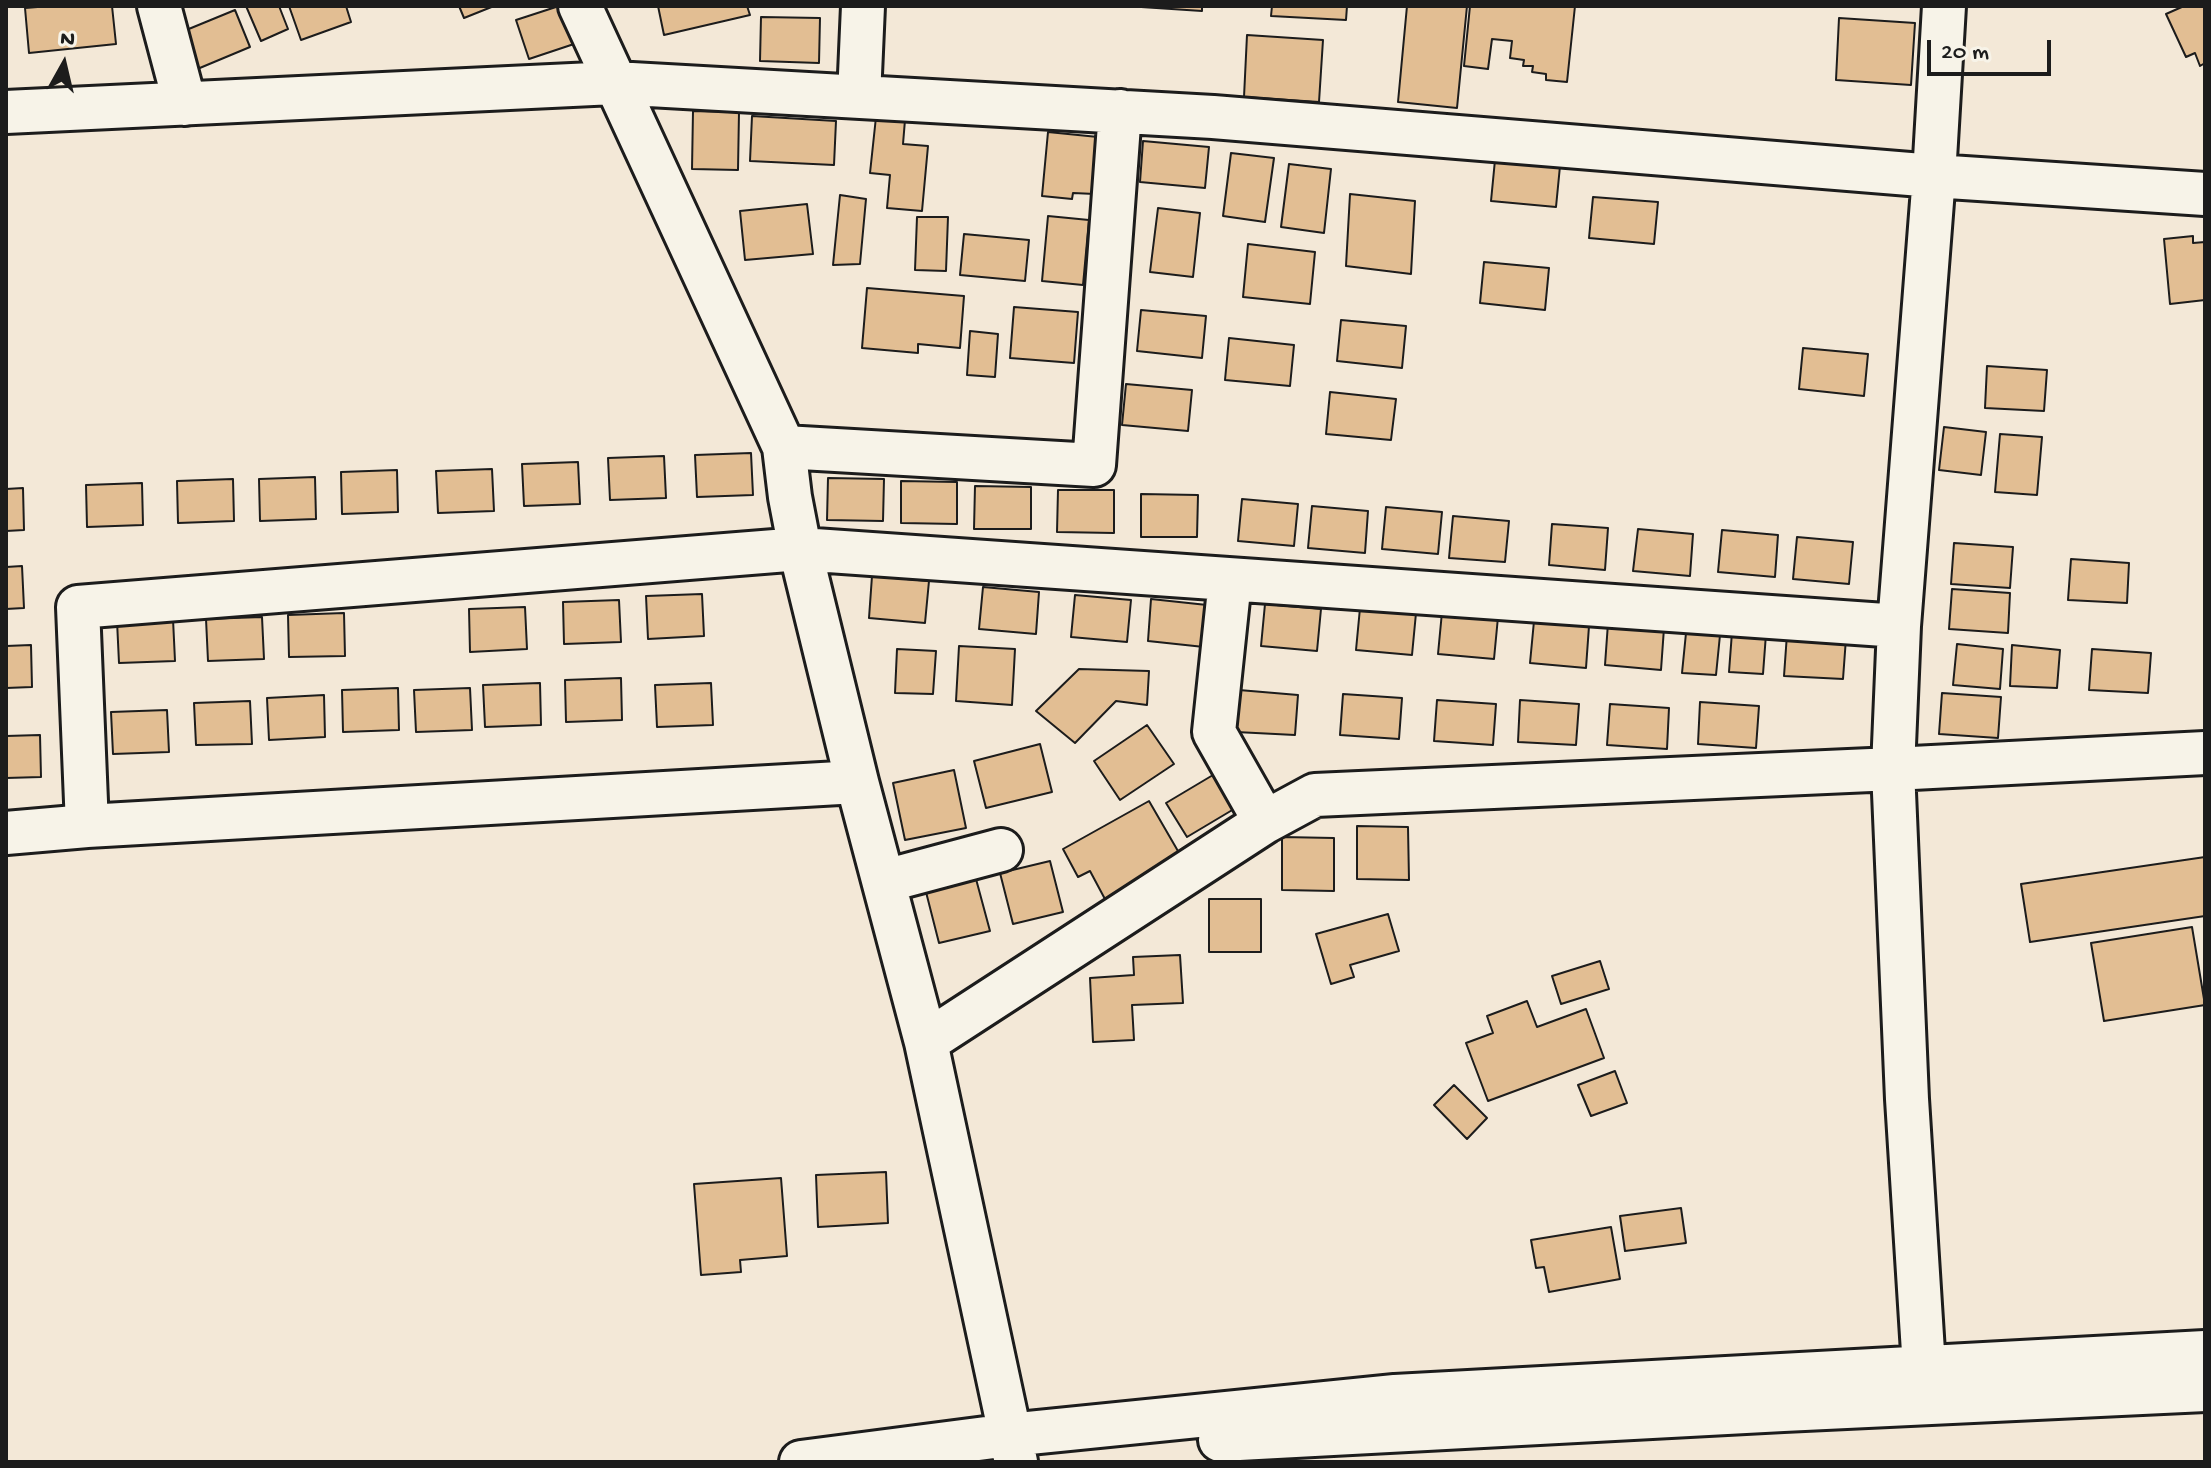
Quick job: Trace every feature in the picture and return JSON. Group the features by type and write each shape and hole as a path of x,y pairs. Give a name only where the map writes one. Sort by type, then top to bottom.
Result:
{"street":[{"path":"580,6 784,447 800,549 857,782 926,1042 1012,1449"},
{"path":"859,97 863,6"},
{"path":"1924,1368 1907,1099 1893,769 1899,626 1944,6"},
{"path":"167,9 185,104"},
{"path":"6,112 614,83 1120,111 1934,176 2205,194"},
{"path":"784,447 1094,465 1120,111"},
{"path":"87,826 78,607 800,549 1899,626"},
{"path":"1230,580 1214,732 1265,822"},
{"path":"926,1042 1265,822 1315,795 2205,753"},
{"path":"6,833 857,782"},
{"path":"885,881 1001,850"},
{"path":"1012,1449 1395,1396 2205,1352"},
{"path":"801,1462 1767,1410 2205,1390"}],"building":[{"path":"112,6 116,44 29,53 25,8"},
{"path":"246,6 279,6 288,29 261,41"},
{"path":"289,6 346,6 351,22 301,40"},
{"path":"459,6 494,6 464,18"},
{"path":"564,6 577,43 529,59 516,20"},
{"path":"658,6 747,6 750,15 664,35"},
{"path":"1126,6 1202,6 1202,11"},
{"path":"1272,6 1347,6 1346,20 1271,16"},
{"path":"1407,6 1467,6 1457,108 1398,102"},
{"path":"1470,6 1575,6 1567,82 1546,80 1546,74 1532,72 1533,66 1523,66 1524,60 1510,58 1512,41 1492,39 1488,69 1464,66"},
{"path":"2184,6 2205,7 2205,63 2200,66 2195,53 2186,57 2166,14"},
{"path":"235,10 250,47 195,70 179,33"},
{"path":"761,17 820,18 819,63 760,61"},
{"path":"1839,18 1915,23 1911,85 1836,80"},
{"path":"1247,35 1323,40 1319,102 1244,97"},
{"path":"693,111 739,112 738,170 692,169"},
{"path":"752,116 836,121 834,165 750,161"},
{"path":"876,117 905,120 903,144 928,146 922,211 887,208 890,175 870,173"},
{"path":"1048,132 1098,137 1095,194 1073,193 1072,199 1042,196"},
{"path":"1143,141 1209,147 1205,188 1140,182"},
{"path":"1231,153 1274,158 1265,222 1223,216"},
{"path":"1495,160 1560,166 1556,207 1491,201"},
{"path":"1289,164 1331,169 1324,233 1281,227"},
{"path":"1350,194 1415,201 1411,274 1346,266"},
{"path":"840,195 866,199 860,264 833,265"},
{"path":"1593,197 1658,202 1654,244 1589,238"},
{"path":"807,204 813,254 745,260 740,211"},
{"path":"1158,208 1200,213 1193,277 1150,272"},
{"path":"1048,216 1089,220 1083,285 1042,281"},
{"path":"917,217 948,217 946,271 915,270"},
{"path":"964,234 1029,240 1025,281 960,275"},
{"path":"2193,236 2193,243 2205,242 2205,300 2170,304 2164,239"},
{"path":"1248,244 1315,252 1310,304 1243,297"},
{"path":"1484,262 1549,268 1545,310 1480,303"},
{"path":"867,288 964,296 960,348 918,344 918,353 862,348"},
{"path":"1014,307 1078,312 1074,363 1010,358"},
{"path":"1141,310 1206,316 1202,358 1137,351"},
{"path":"1341,320 1406,326 1402,368 1337,361"},
{"path":"970,331 998,334 995,377 967,375"},
{"path":"1229,338 1294,345 1290,386 1225,380"},
{"path":"1803,348 1868,354 1864,396 1799,389"},
{"path":"1987,366 2047,370 2044,411 1985,408"},
{"path":"1126,384 1192,390 1188,431 1122,425"},
{"path":"1330,392 1396,399 1391,440 1326,434"},
{"path":"1944,427 1986,432 1981,475 1939,470"},
{"path":"2000,434 2042,437 2037,495 1995,492"},
{"path":"751,453 753,495 697,497 695,455"},
{"path":"664,456 666,498 610,500 608,458"},
{"path":"578,462 580,504 524,506 522,464"},
{"path":"492,469 494,511 438,513 436,471"},
{"path":"397,470 398,512 342,514 341,472"},
{"path":"315,477 316,519 260,521 259,479"},
{"path":"828,478 884,479 883,521 827,520"},
{"path":"233,479 234,521 178,523 177,481"},
{"path":"901,481 957,482 957,524 901,523"},
{"path":"142,483 143,525 87,527 86,485"},
{"path":"975,486 1031,487 1031,529 974,529"},
{"path":"23,488 24,530 6,531 6,489"},
{"path":"1058,490 1114,490 1114,533 1057,532"},
{"path":"1141,494 1198,495 1197,537 1141,537"},
{"path":"1242,499 1298,504 1294,546 1238,541"},
{"path":"1312,506 1368,511 1365,553 1308,548"},
{"path":"1386,507 1442,512 1438,554 1382,549"},
{"path":"1453,516 1509,521 1505,562 1449,558"},
{"path":"1552,524 1608,528 1605,570 1549,565"},
{"path":"1638,529 1693,534 1690,576 1633,571"},
{"path":"1722,530 1778,535 1775,577 1718,572"},
{"path":"1797,537 1853,542 1849,584 1793,579"},
{"path":"1954,543 2013,547 2010,588 1951,584"},
{"path":"2071,559 2129,563 2127,603 2068,600"},
{"path":"22,566 24,608 6,609 6,567"},
{"path":"872,576 929,581 925,623 869,618"},
{"path":"983,587 1039,592 1036,634 979,629"},
{"path":"1952,589 2010,593 2008,633 1949,629"},
{"path":"702,594 704,636 648,639 646,596"},
{"path":"1075,595 1131,600 1127,642 1071,637"},
{"path":"1151,599 1207,605 1204,647 1148,641"},
{"path":"619,600 621,642 564,644 563,602"},
{"path":"1265,604 1321,609 1317,651 1261,646"},
{"path":"525,607 527,649 470,652 469,609"},
{"path":"1360,608 1416,613 1412,655 1356,650"},
{"path":"1442,612 1498,617 1494,659 1438,654"},
{"path":"344,613 345,656 289,657 288,615"},
{"path":"262,617 264,659 208,661 206,619"},
{"path":"173,619 175,661 119,663 117,621"},
{"path":"1534,621 1589,626 1586,668 1530,663"},
{"path":"1608,623 1664,628 1661,670 1605,665"},
{"path":"1732,632 1766,634 1763,674 1729,672"},
{"path":"1686,633 1720,635 1716,675 1682,673"},
{"path":"1787,634 1846,638 1843,679 1784,676"},
{"path":"1957,644 2003,649 2000,689 1953,685"},
{"path":"31,645 32,687 6,688 6,646"},
{"path":"2012,645 2060,650 2057,688 2010,686"},
{"path":"959,646 1015,649 1012,705 956,701"},
{"path":"897,649 936,651 933,694 895,693"},
{"path":"2092,649 2151,653 2148,693 2089,690"},
{"path":"1079,669 1149,671 1147,705 1116,701 1075,743 1036,711"},
{"path":"621,678 622,720 566,722 565,680"},
{"path":"540,683 541,725 485,727 483,685"},
{"path":"711,683 713,725 657,727 655,685"},
{"path":"398,688 399,730 343,732 342,690"},
{"path":"470,688 472,730 416,732 414,690"},
{"path":"1239,690 1298,695 1295,735 1236,732"},
{"path":"1942,693 2001,697 1998,738 1939,734"},
{"path":"1343,694 1402,698 1399,739 1340,735"},
{"path":"324,695 325,737 269,740 267,698"},
{"path":"1437,700 1496,704 1493,745 1434,741"},
{"path":"1520,700 1579,704 1576,745 1518,742"},
{"path":"250,701 252,744 196,745 194,703"},
{"path":"1700,702 1759,706 1756,748 1698,744"},
{"path":"1610,704 1669,708 1667,749 1607,745"},
{"path":"167,710 169,752 113,754 111,712"},
{"path":"1147,725 1174,764 1120,800 1094,761"},
{"path":"40,735 41,777 6,778 6,736"},
{"path":"1040,744 1052,792 986,808 974,761"},
{"path":"954,770 966,828 905,840 893,783"},
{"path":"1213,775 1234,809 1187,837 1166,803"},
{"path":"1149,801 1182,858 1106,901 1090,871 1078,877 1063,849"},
{"path":"1357,826 1408,827 1409,880 1357,879"},
{"path":"1282,837 1334,838 1334,891 1282,890"},
{"path":"2205,857 2205,916 2030,942 2021,884"},
{"path":"1050,861 1063,912 1013,924 1000,873"},
{"path":"976,879 990,931 939,943 926,892"},
{"path":"1209,899 1261,899 1261,952 1209,952"},
{"path":"1388,914 1399,951 1350,965 1354,977 1331,984 1316,934"},
{"path":"2192,927 2205,1005 2104,1021 2091,943"},
{"path":"1180,955 1183,1003 1132,1005 1134,1040 1093,1042 1090,978 1134,975 1133,957"},
{"path":"1600,961 1609,989 1561,1004 1552,976"},
{"path":"1527,1001 1537,1027 1586,1009 1604,1058 1488,1101 1466,1043 1493,1033 1487,1016"},
{"path":"1615,1071 1627,1103 1591,1116 1578,1085"},
{"path":"1454,1085 1487,1118 1467,1139 1434,1105"},
{"path":"886,1172 888,1223 818,1227 816,1175"},
{"path":"781,1178 787,1256 740,1260 741,1272 701,1275 694,1184"},
{"path":"1681,1208 1686,1243 1625,1251 1620,1216"},
{"path":"1611,1227 1620,1279 1549,1292 1544,1267 1536,1268 1531,1240"}]}
